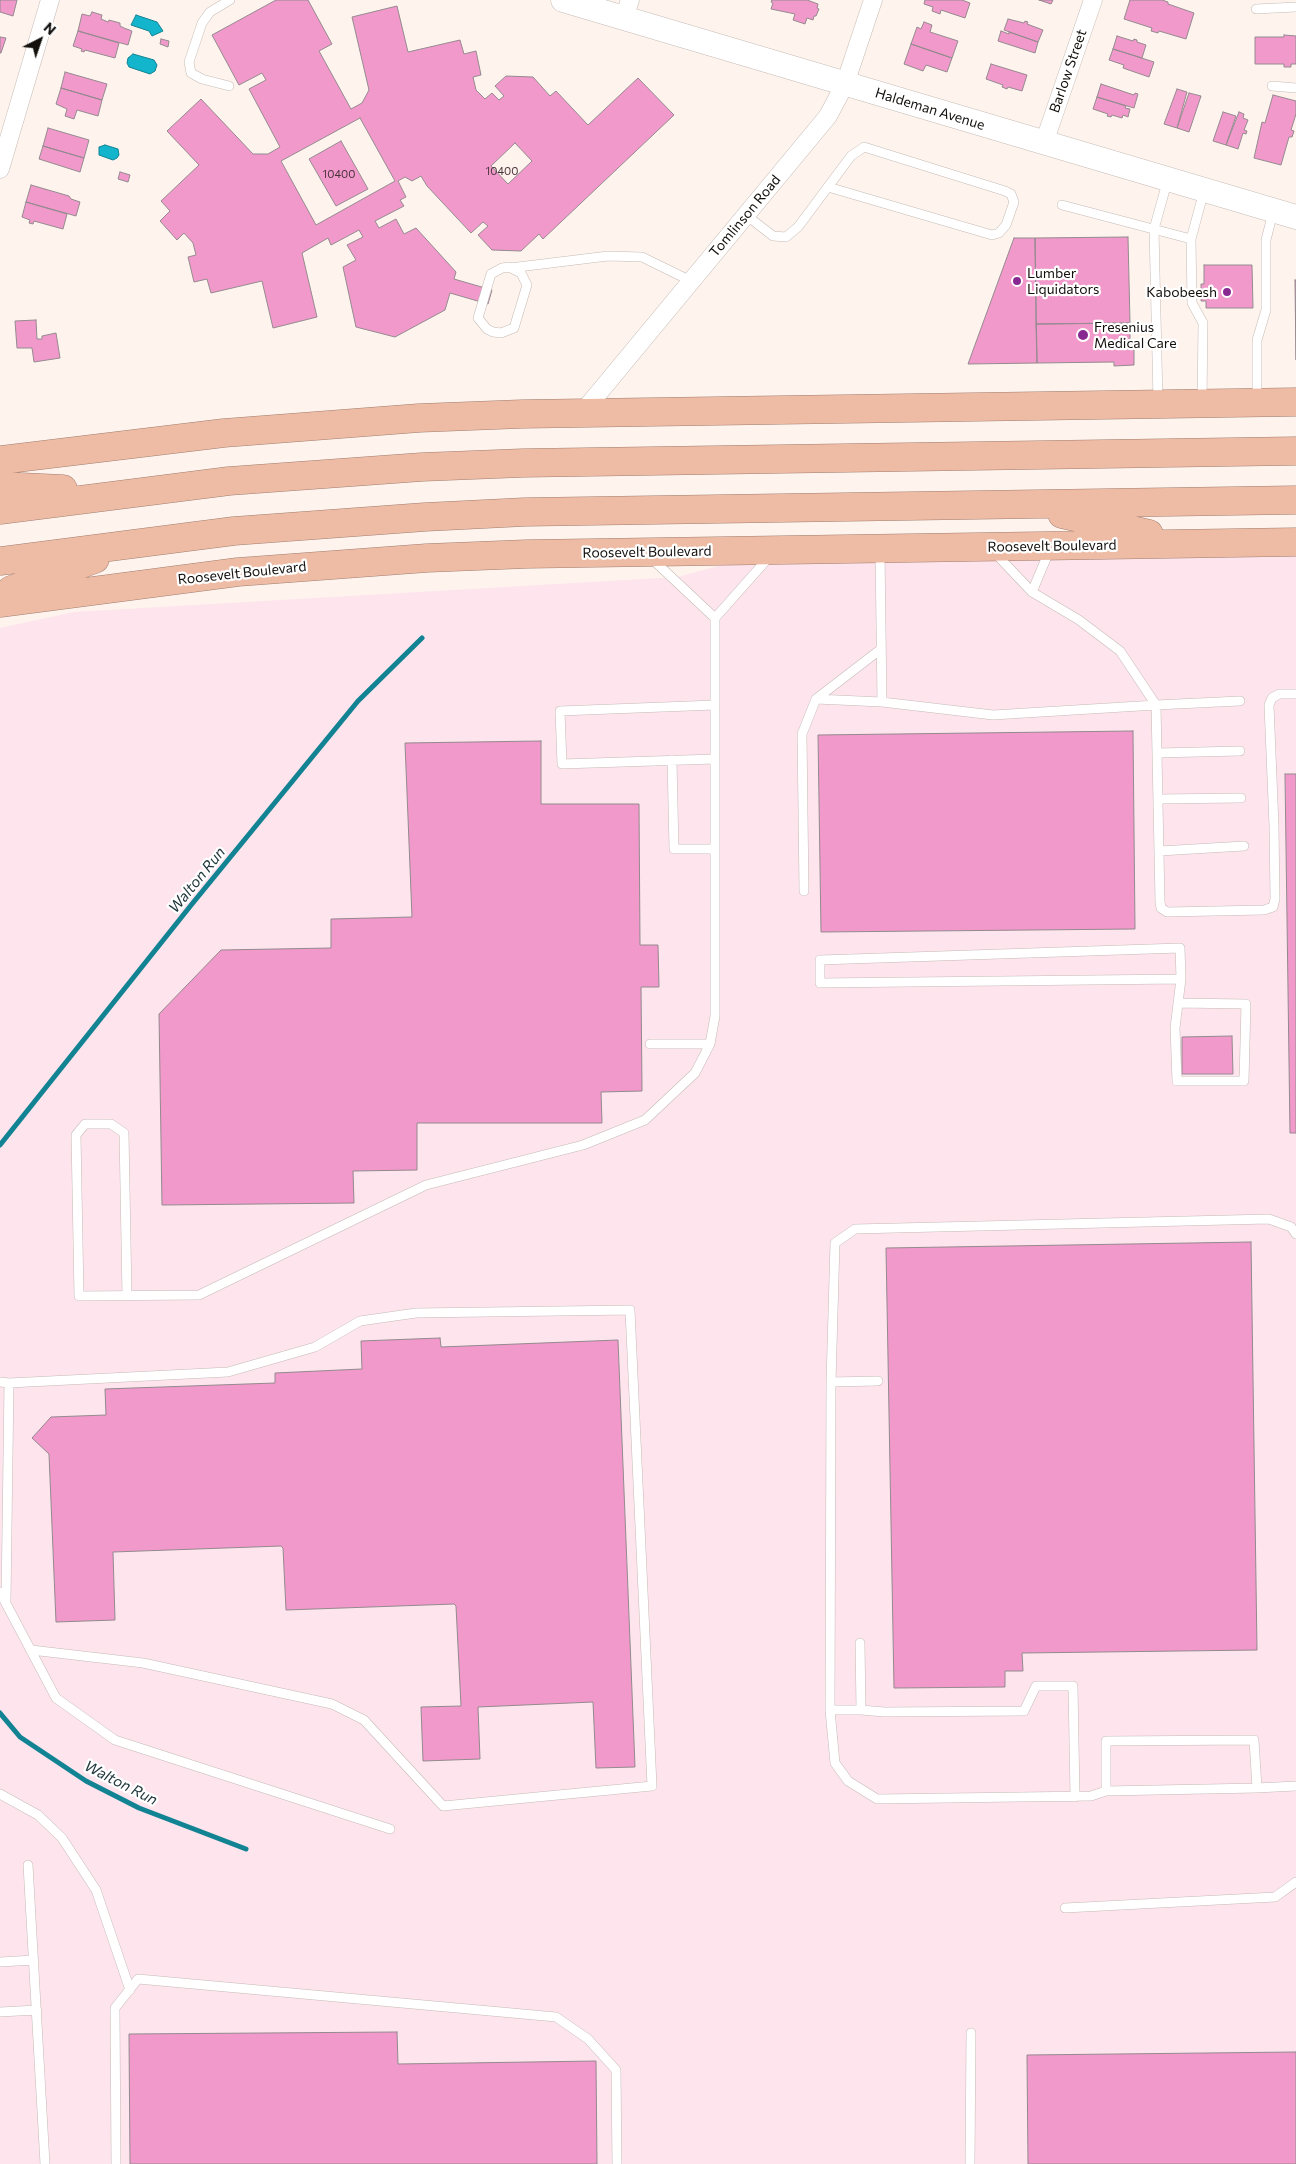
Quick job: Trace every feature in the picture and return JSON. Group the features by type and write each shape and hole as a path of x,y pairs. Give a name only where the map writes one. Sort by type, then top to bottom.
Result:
{"highway":[{"path":"0,460 224,433 320,424 447,417 582,413 1296,402"},
{"path":"0,510 229,481 324,473 524,463 1296,451"},
{"path":"0,486 134,492"},
{"path":"0,560 234,530 507,513 1296,500"},
{"path":"1022,504 1190,544"},
{"path":"0,594 140,542"},
{"name":"Roosevelt Boulevard","path":"0,603 238,572 331,564 517,554 1296,542"}],"main road":[{"name":"Haldeman Avenue","path":"563,0 627,9 845,84 1285,214"}],"street":[{"path":"0,168 50,0"},
{"name":"Tomlinson Road","path":"582,413 828,116 845,84 873,0"},
{"name":"Barlow Street","path":"1044,143 1092,0"}],"lane":[{"path":"229,86 202,79 190,73 189,62 202,23 210,12 230,0"},
{"path":"1256,9 1296,7"},
{"path":"1272,86 1296,88"},
{"path":"746,215 773,236 786,237 798,227 851,156 864,147 1005,191 1011,194 1014,202 1006,225 999,233 992,235 828,187"},
{"path":"1158,404 1154,229 1168,179"},
{"path":"1202,403 1203,324 1192,303 1191,239 1204,190"},
{"path":"1062,205 1191,239"},
{"path":"1257,402 1257,340 1266,310 1266,240 1285,214"},
{"path":"510,268 521,273 527,285 514,328 501,333 493,332 487,329 478,318 491,274 502,268 608,256 642,257 691,281"},
{"path":"1032,592 1052,546"},
{"path":"988,547 1032,592 1079,620 1120,651 1156,705 1160,902 1161,908 1167,912 1264,910 1273,907 1275,899 1274,826 1269,705 1272,698 1279,694 1296,694"},
{"path":"880,548 882,702"},
{"path":"127,1296 124,1132 111,1124 85,1124 76,1135 78,1296 127,1296 198,1295 426,1184 583,1145 645,1120 695,1072 710,1044 715,1016 715,618 776,550"},
{"path":"645,552 715,618"},
{"path":"804,890 802,734 816,699 881,649"},
{"path":"816,699 882,702 993,715 1240,701"},
{"path":"715,705 560,711 562,764 715,759"},
{"path":"1158,753 1240,751"},
{"path":"672,760 674,849 715,849"},
{"path":"1159,800 1241,798"},
{"path":"1160,851 1244,846"},
{"path":"1178,1003 1246,1004 1244,1081 1177,1081 1175,1028 1178,1003 1181,979 1180,948 820,960 820,983 1181,979"},
{"path":"650,1044 710,1044"},
{"path":"1296,1234 1291,1227 1269,1218 855,1229 835,1243 831,1382 830,1710 835,1763 848,1781 876,1798 1075,1797 1091,1796 1106,1791 1296,1786"},
{"path":"6,1603 4,1383 228,1372 315,1347 360,1321 416,1313 630,1310 652,1786 444,1806 364,1720 332,1704 143,1663 31,1650"},
{"path":"831,1382 878,1381"},
{"path":"0,1592 56,1698 115,1740 390,1829"},
{"path":"860,1643 861,1710"},
{"path":"830,1710 884,1712 1024,1711 1036,1686 1073,1686 1075,1797"},
{"path":"1106,1791 1106,1741 1254,1740 1257,1788"},
{"path":"0,1794 38,1815 62,1838 96,1890 130,1990"},
{"path":"28,1865 45,2164"},
{"path":"1066,1908 1275,1897 1296,1882"},
{"path":"0,1962 34,1960"},
{"path":"116,2164 115,2008 138,1979 556,2016 588,2039 616,2070 617,2164"},
{"path":"0,2012 37,2010"},
{"path":"970,2164 971,2033"}],"shaded area":[{"path":"1296,545 1296,2164 0,2164 0,628 74,612 678,577 776,550"}],"water":[{"path":"136,15 157,22 163,31 152,36 149,31 131,25"},
{"path":"133,54 154,60 157,65 155,71 150,74 129,67 127,63 128,58"},
{"path":"105,145 118,149 119,155 117,158 113,160 99,155 99,147"}],"building":[{"path":"0,0 17,0 13,16 0,12"},
{"path":"276,0 308,0 332,44 319,51 351,109 362,103 369,90 352,17 397,6 408,52 460,40 464,54 476,51 481,75 473,77 476,90 485,99 492,93 499,100 504,96 495,86 506,76 533,77 550,96 556,91 588,125 638,78 674,115 543,239 539,234 521,251 492,250 478,235 488,226 483,222 471,233 427,186 421,176 412,181 405,177 398,181 406,197 400,200 404,206 375,221 379,228 396,219 404,234 416,228 456,272 454,279 492,290 488,304 450,293 445,310 395,337 356,327 343,267 356,260 347,245 363,237 359,230 331,245 328,238 302,253 317,317 273,328 262,281 211,293 207,279 194,282 188,257 196,255 193,243 184,233 177,240 160,221 170,211 161,201 199,165 167,131 201,99 253,154 268,154 280,147 249,89 266,80 262,73 239,85 212,35","holes":["360,118 395,181 316,225 281,161"]},
{"path":"772,0 807,0 818,4 817,8 819,9 813,20 807,18 805,24 793,20 795,14 771,9"},
{"path":"925,0 962,0 970,3 965,18 941,10 940,14 932,11 933,7 924,4"},
{"path":"1039,0 1053,0 1051,4"},
{"path":"1130,0 1162,0 1194,13 1186,39 1159,31 1158,33 1151,31 1152,28 1124,19"},
{"path":"92,12 102,15 101,19 120,23 120,26 132,31 128,45 78,31 82,14 90,16"},
{"path":"1008,19 1024,23 1025,21 1028,22 1027,24 1043,30 1038,42 1004,30"},
{"path":"924,22 932,25 930,32 958,41 952,58 911,44 917,27 921,29"},
{"path":"78,31 119,43 115,58 85,50 84,52 81,51 82,49 73,46"},
{"path":"1001,31 1038,42 1035,53 998,41"},
{"path":"1284,35 1296,36 1296,64 1291,64 1291,67 1284,67 1284,64 1255,64 1255,37 1284,37"},
{"path":"1117,36 1133,41 1134,39 1146,45 1142,58 1113,49"},
{"path":"0,37 6,38 1,53 0,53"},
{"path":"161,39 169,41 168,47 160,44"},
{"path":"911,44 952,58 947,72 926,65 923,71 904,64"},
{"path":"1113,49 1154,62 1149,77 1123,68 1124,65 1109,60"},
{"path":"991,64 1027,75 1022,91 1008,87 1007,89 1002,87 1003,85 986,79"},
{"path":"65,72 107,84 102,100 61,88"},
{"path":"1101,84 1134,95 1135,93 1138,94 1134,108 1097,97"},
{"path":"61,88 102,100 98,116 77,110 74,119 65,116 67,109 56,104"},
{"path":"1177,89 1187,92 1177,128 1164,124"},
{"path":"1189,93 1201,96 1189,132 1177,128"},
{"path":"1273,95 1296,101 1296,114 1291,130 1294,131 1292,137 1289,137 1281,165 1254,158 1262,122 1265,123"},
{"path":"1097,97 1126,106 1125,108 1130,109 1128,117 1123,115 1122,118 1112,115 1111,117 1107,116 1108,114 1093,109"},
{"path":"1223,112 1236,116 1226,145 1213,141"},
{"path":"1239,112 1244,114 1243,118 1248,120 1244,130 1247,131 1246,134 1243,133 1238,149 1226,145"},
{"path":"48,128 89,140 84,158 43,146"},
{"path":"341,141 368,189 336,206 309,159"},
{"path":"515,143 532,161 508,184 491,166"},
{"path":"43,146 84,158 80,172 39,159"},
{"path":"120,172 130,175 128,182 118,179"},
{"path":"31,185 69,196 71,199 80,202 76,216 26,202"},
{"path":"26,202 67,214 63,229 34,221 33,224 29,223 30,220 22,217"},
{"path":"1128,237 1130,323 1036,324 1035,238"},
{"name":"Lumber Liquidators","path":"1014,238 1035,238 1037,363 968,364"},
{"name":"Kabobeesh","path":"1204,265 1252,265 1253,308 1206,308 1206,301 1201,301 1201,284 1204,284"},
{"path":"1295,280 1296,280 1296,360"},
{"path":"36,320 37,339 42,339 42,336 56,333 60,358 34,362 32,348 17,348 15,321"},
{"name":"Fresenius Medical Care","path":"1130,323 1130,345 1134,345 1134,365 1114,366 1114,362 1037,363 1036,324"},
{"path":"1133,731 1135,929 821,932 818,735"},
{"path":"541,741 541,804 639,804 640,945 658,945 659,987 641,987 642,1091 601,1092 602,1123 417,1123 417,1170 353,1171 354,1203 162,1205 159,1014 221,950 331,948 331,919 412,917 405,743"},
{"path":"1285,774 1296,774 1296,1133 1290,1133"},
{"path":"1232,1036 1233,1074 1182,1074 1182,1037"},
{"path":"1251,1242 1257,1650 1022,1653 1023,1671 1005,1671 1005,1687 894,1688 886,1248"},
{"path":"440,1338 441,1347 618,1340 635,1767 596,1768 593,1702 478,1707 480,1759 423,1761 421,1707 461,1706 456,1606 454,1604 286,1610 283,1548 281,1546 113,1552 115,1620 56,1622 49,1454 32,1438 51,1417 106,1415 105,1389 275,1383 275,1373 362,1369 361,1341"},
{"path":"397,2032 398,2064 596,2061 597,2164 130,2164 129,2034"},
{"path":"1296,2052 1296,2164 1028,2164 1027,2055"}],"waterway":[{"name":"Walton Run","path":"0,1145 192,904 358,701 422,638"},
{"name":"Walton Run","path":"0,1713 20,1737 86,1781 139,1808 246,1849"}],"place":[{"name":"Lumber Liquidators","path":"1017,281"},
{"name":"Kabobeesh","path":"1227,292"},
{"name":"Fresenius Medical Care","path":"1083,335"}]}
